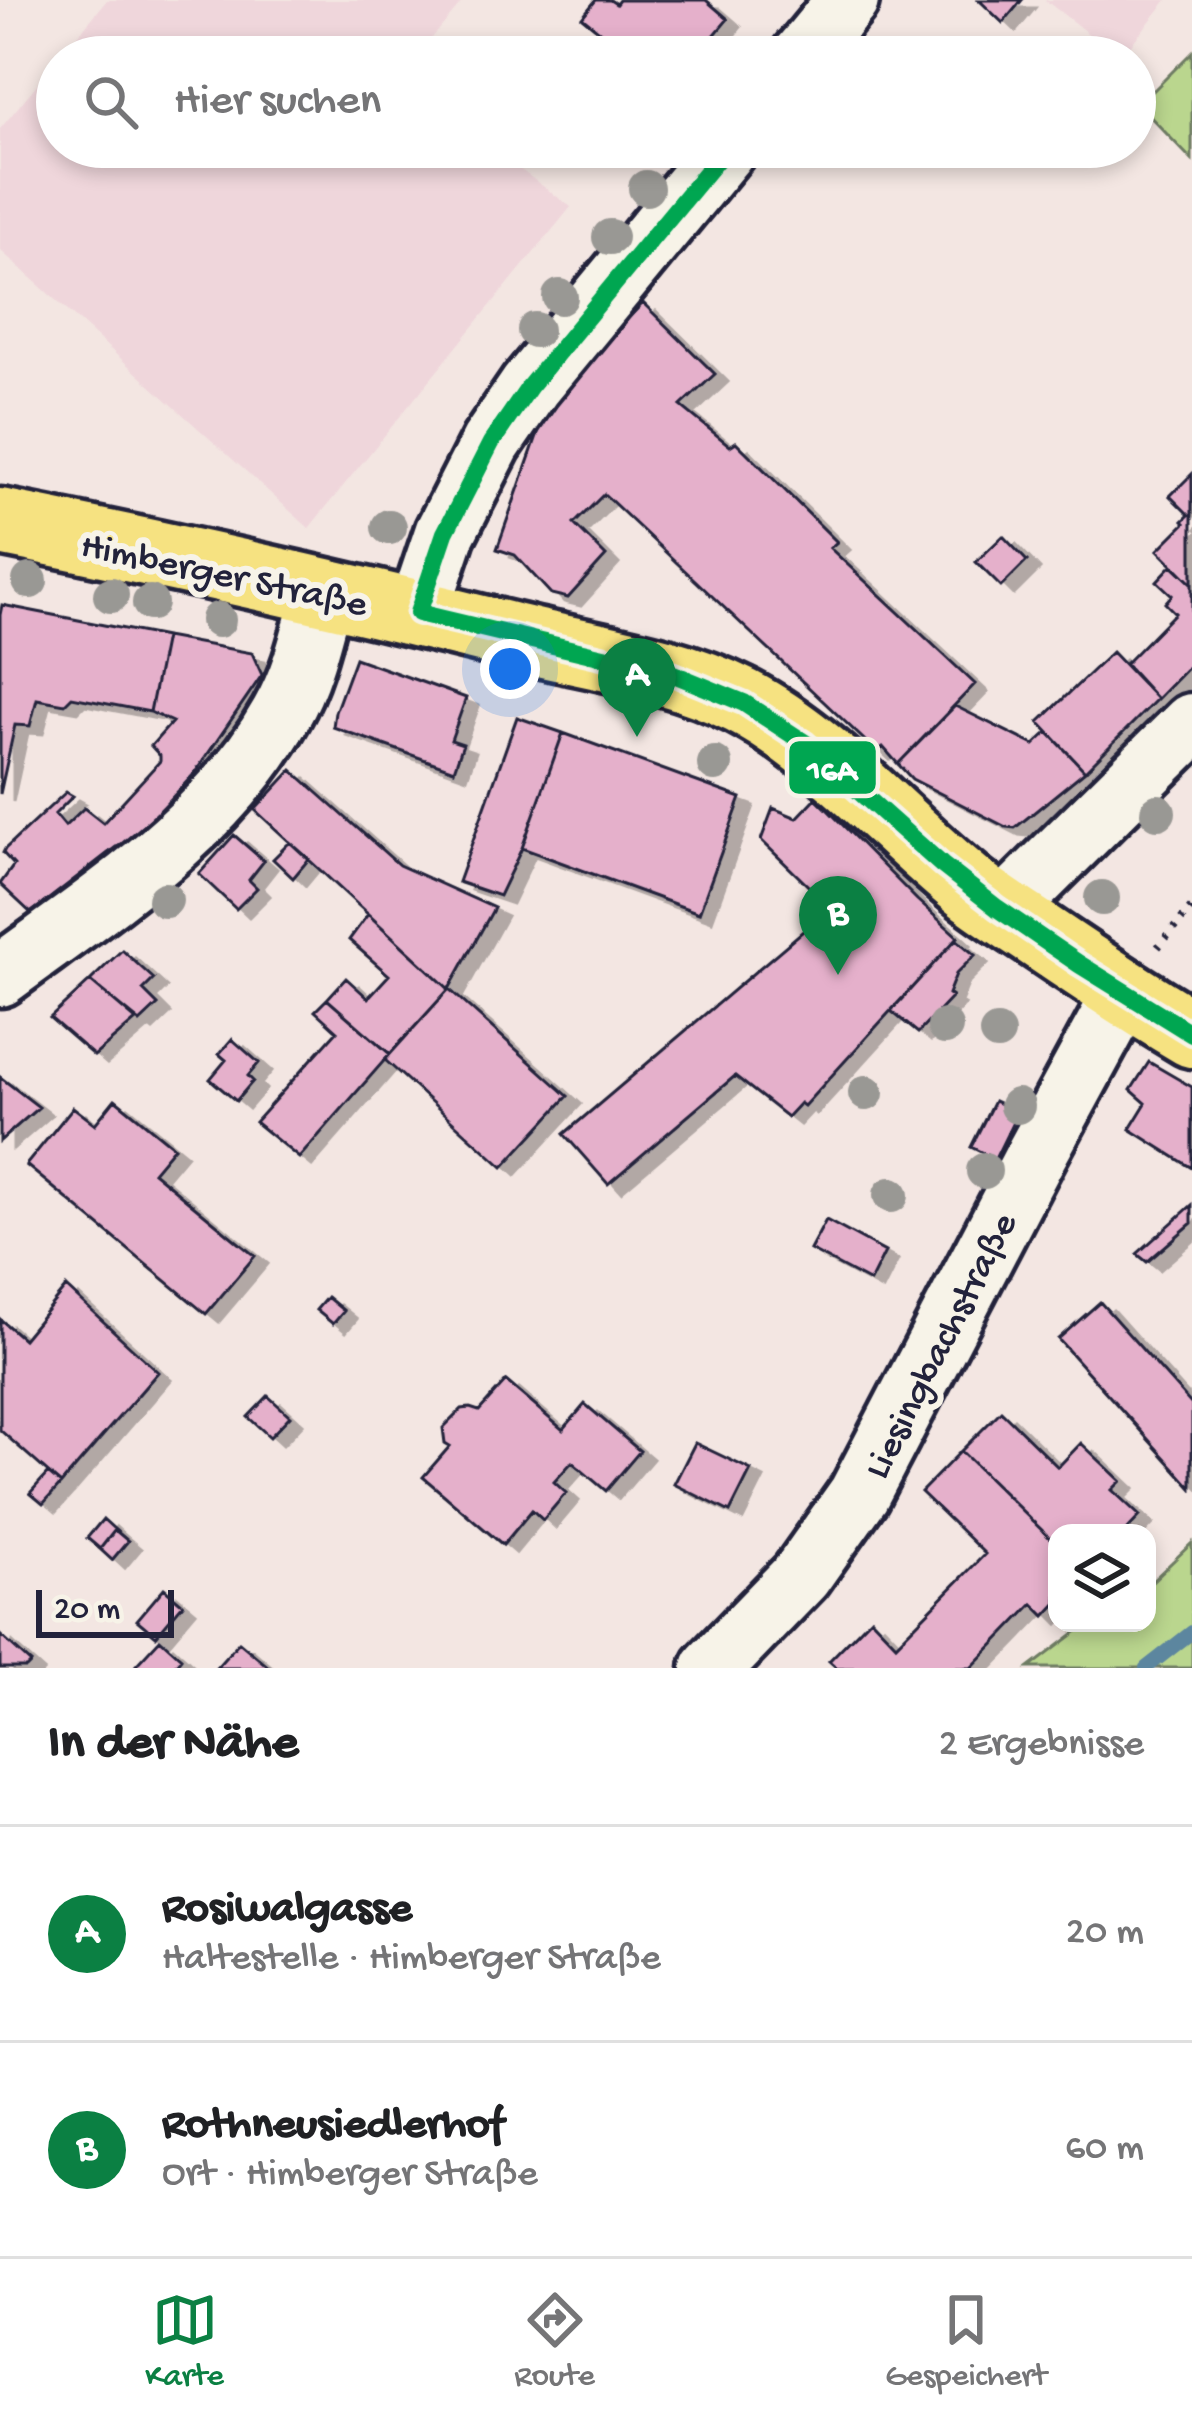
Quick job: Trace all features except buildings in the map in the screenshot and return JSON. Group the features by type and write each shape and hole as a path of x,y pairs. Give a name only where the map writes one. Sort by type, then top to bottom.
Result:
{"main road":[{"name":"Himberger Straße","path":"0,522 599,655 740,700 832,766 938,862 1020,895 1124,993 1192,1034"}],"street":[{"path":"818,36 848,0"},
{"path":"418,613 445,533 504,424 710,168"},
{"path":"0,976 156,858 224,792 283,712 302,668 323,592"},
{"path":"1020,895 1192,724"},
{"name":"Liesingbachstraße","path":"712,1668 801,1576 859,1494 1124,993"}],"shaded area":[{"path":"107,0 464,0 434,36 77,36"},
{"path":"1045,0 1167,0 1138,36 1091,36"},
{"path":"36,85 36,168 518,168 571,207 309,528 0,250 0,129"}],"green space":[{"path":"1192,52 1192,160 1156,123 1156,88"},
{"path":"1192,1543 1192,1668 1029,1668 1076,1632 1156,1632 1156,1577"}],"waterway":[{"path":"1146,1668 1192,1632"}],"transit line":[{"name":"16A","path":"418,613 445,533 491,443 530,386 710,168"},
{"name":"16A","path":"418,613 671,673 744,703 805,743 997,908 1192,1034"}],"place":[{"name":"Rosiwalgasse","path":"637,737"},
{"name":"Rothneusiedlerhof","path":"838,975"}]}
